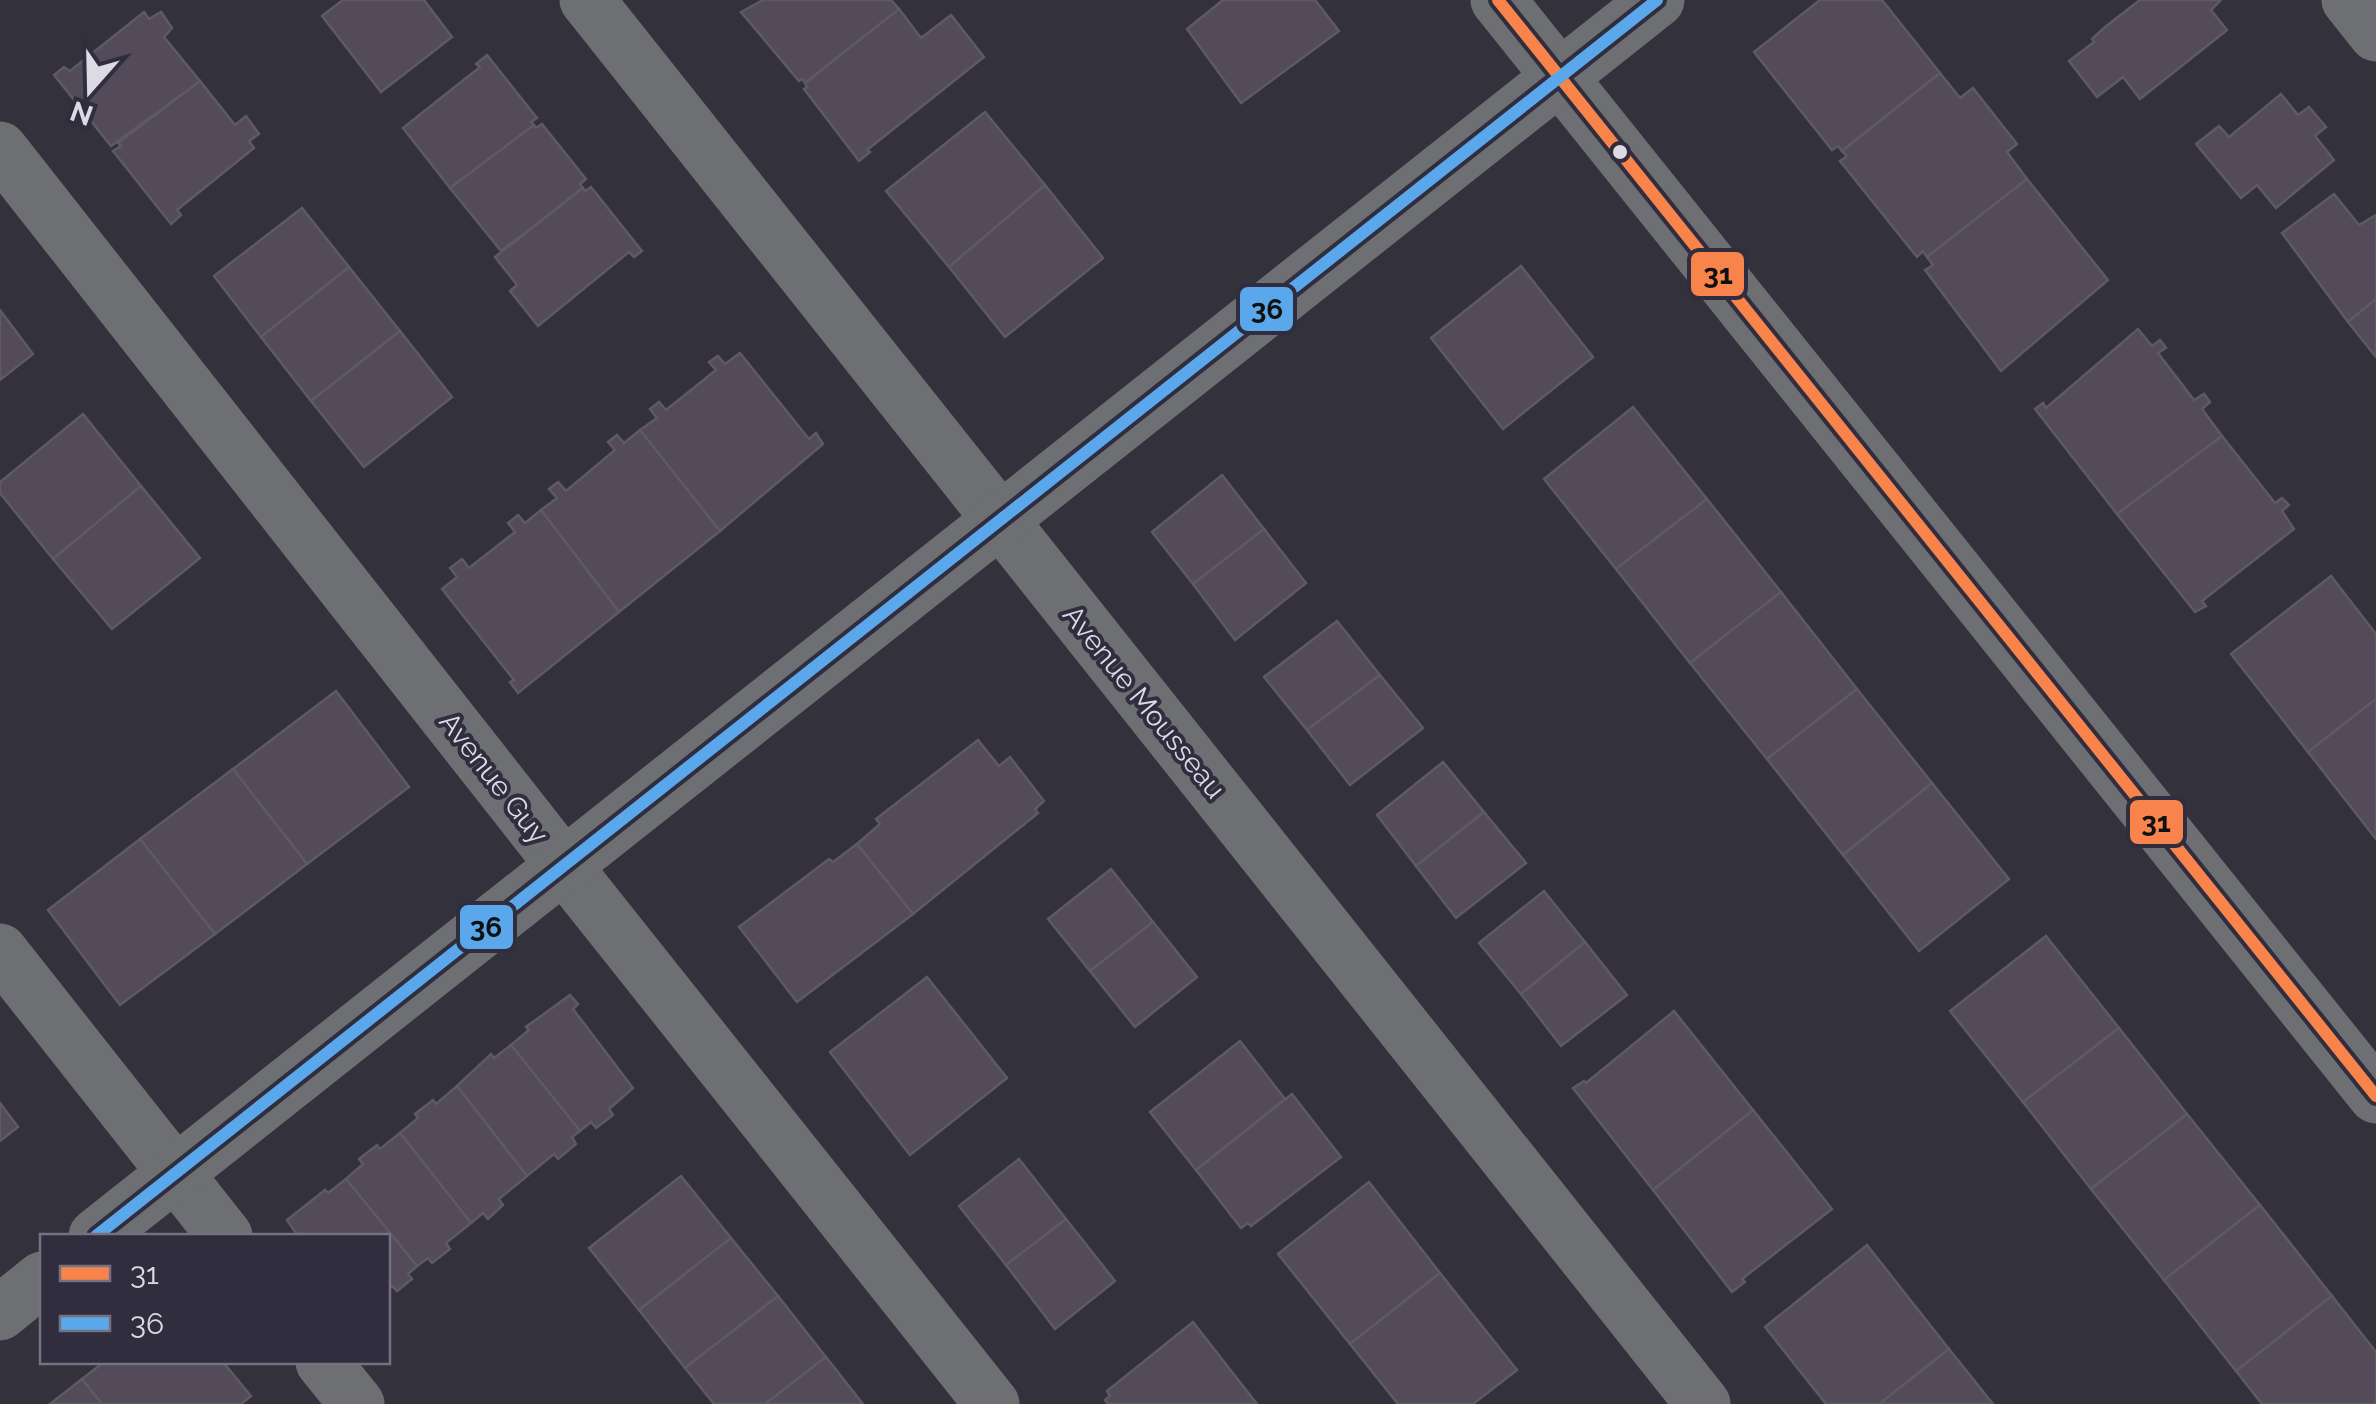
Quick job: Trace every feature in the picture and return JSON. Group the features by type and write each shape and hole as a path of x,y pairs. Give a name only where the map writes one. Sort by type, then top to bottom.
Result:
{"street":[{"name":"Avenue Mousseau","path":"586,0 1703,1404"},
{"path":"1498,0 2376,1096"},
{"path":"99,1234 1657,0"},
{"path":"2349,0 2376,34"},
{"name":"Avenue Guy","path":"0,149 992,1404"},
{"path":"0,952 223,1234"},
{"path":"0,1313 40,1281"},
{"path":"325,1364 356,1404"}],"building":[{"path":"343,0 424,0 452,37 381,92 322,16"},
{"path":"763,0 891,0 899,9 805,83 799,81 741,12"},
{"path":"1223,0 1315,0 1339,31 1241,103 1187,29"},
{"path":"1820,0 1882,0 1940,73 1842,151 1838,146 1832,150 1754,52"},
{"path":"2140,0 2221,0 2211,10 2227,30 2140,99 2123,77 2097,97 2069,61"},
{"path":"899,9 921,38 951,15 984,57 867,150 870,152 859,161 804,89 805,83"},
{"path":"144,12 149,19 161,12 172,28 164,37 200,81 111,146 54,75 64,67 70,71"},
{"path":"487,55 537,118 531,122 534,125 450,188 403,128 480,67 476,64"},
{"path":"1940,73 1960,98 1973,88 2017,144 2007,152 2027,179 1927,257 1923,251 1917,257 1840,161 1847,156 1842,151"},
{"path":"200,81 235,125 246,116 259,134 249,141 254,148 177,210 181,215 171,224 113,151 121,146 118,143"},
{"path":"2281,94 2298,115 2309,107 2326,127 2315,136 2334,160 2276,208 2257,185 2241,198 2196,144 2219,126 2229,137"},
{"path":"985,112 1045,185 949,267 886,191"},
{"path":"542,124 586,179 580,184 583,188 501,251 450,188 534,125 536,128"},
{"path":"2027,179 2108,280 2001,371 1925,270 1933,265 1927,257"},
{"path":"1045,185 1103,258 1005,337 949,267"},
{"path":"591,187 642,251 634,257 629,252 538,326 510,291 517,285 495,257 583,188 585,191"},
{"path":"2334,194 2359,225 2376,215 2376,299 2348,322 2282,233"},
{"path":"302,208 349,267 261,337 214,276"},
{"path":"1521,266 1593,357 1503,429 1431,338"},
{"path":"349,267 400,331 311,401 261,337"},
{"path":"2376,299 2376,357 2348,322"},
{"path":"0,310 33,354 0,380"},
{"path":"2138,329 2152,346 2160,340 2166,348 2158,353 2194,400 2204,394 2210,402 2202,409 2222,436 2117,514 2035,409 2043,403 2046,408"},
{"path":"400,331 452,397 364,467 311,401"},
{"path":"740,353 809,439 816,433 823,444 720,531 640,430 657,418 650,409 659,402 666,410 716,370 709,362 718,356 725,364"},
{"path":"1633,407 1707,499 1616,569 1544,479"},
{"path":"83,414 141,486 53,559 0,493 0,482"},
{"path":"640,430 720,531 619,612 541,510 557,498 549,489 558,482 566,491 615,450 608,442 617,435 624,443"},
{"path":"2222,436 2275,503 2282,498 2289,505 2282,511 2294,529 2202,601 2206,606 2195,612 2117,514"},
{"path":"1222,475 1264,529 1193,584 1152,532"},
{"path":"141,486 200,558 112,629 53,559"},
{"path":"1707,499 1781,592 1690,663 1616,569"},
{"path":"541,510 619,612 518,693 510,682 514,680 442,589 457,577 450,568 462,559 469,568 515,532 508,523 518,515 525,523"},
{"path":"1264,529 1306,583 1235,640 1193,584"},
{"path":"2331,576 2376,634 2376,699 2308,752 2231,654"},
{"path":"1781,592 1857,689 1767,759 1690,663"},
{"path":"1337,621 1380,675 1307,730 1264,677"},
{"path":"1380,675 1423,728 1350,785 1307,730"},
{"path":"1857,689 1932,783 1843,855 1767,759"},
{"path":"336,691 409,787 307,864 233,769"},
{"path":"2376,699 2376,839 2308,752"},
{"path":"978,740 999,766 1010,757 1044,801 1035,809 1038,813 913,914 857,844 880,824 876,819"},
{"path":"1443,762 1484,812 1416,866 1377,815"},
{"path":"233,769 307,864 215,934 140,839"},
{"path":"1932,783 2009,879 1919,951 1843,855"},
{"path":"1484,812 1526,863 1456,918 1416,866"},
{"path":"140,839 215,934 120,1005 48,910"},
{"path":"857,844 913,914 797,1002 739,927 829,859 833,862"},
{"path":"1111,869 1153,922 1090,971 1048,919"},
{"path":"1544,891 1585,942 1521,994 1479,943"},
{"path":"1153,922 1197,977 1135,1027 1090,971"},
{"path":"2046,936 2119,1028 2023,1102 1950,1011"},
{"path":"1585,942 1627,995 1561,1046 1521,994"},
{"path":"927,977 1007,1078 910,1155 830,1052"},
{"path":"570,995 578,1004 573,1009 633,1088 609,1109 613,1115 596,1128 591,1122 580,1131 511,1045 529,1030 526,1027"},
{"path":"1674,1011 1753,1110 1653,1190 1573,1088 1586,1083"},
{"path":"2119,1028 2187,1114 2091,1189 2023,1102"},
{"path":"1240,1041 1285,1099 1196,1170 1150,1112"},
{"path":"511,1045 580,1131 572,1137 576,1144 558,1159 554,1154 527,1176 457,1086 491,1054 494,1058"},
{"path":"457,1086 527,1176 499,1199 503,1205 488,1219 483,1213 471,1223 400,1133 418,1118 415,1114 433,1100 436,1104"},
{"path":"1292,1094 1341,1157 1251,1226 1248,1223 1241,1228 1196,1170"},
{"path":"0,1103 18,1127 0,1141"},
{"path":"1753,1110 1832,1209 1742,1279 1745,1282 1732,1292 1653,1190"},
{"path":"2187,1114 2260,1205 2164,1280 2091,1189"},
{"path":"400,1133 471,1223 446,1243 450,1249 432,1263 428,1258 417,1266 346,1179 363,1164 359,1159"},
{"path":"1019,1159 1066,1219 1006,1265 959,1206"},
{"path":"681,1176 731,1238 639,1310 589,1248"},
{"path":"346,1179 417,1266 408,1274 412,1279 397,1291 390,1288 390,1234 297,1234 287,1220 325,1190 328,1193"},
{"path":"1369,1182 1440,1273 1350,1344 1278,1254"},
{"path":"2260,1205 2332,1296 2236,1371 2164,1280"},
{"path":"1066,1219 1115,1281 1055,1329 1006,1265"},
{"path":"731,1238 778,1296 685,1368 639,1310"},
{"path":"1867,1245 1949,1349 1879,1404 1826,1404 1765,1327"},
{"path":"1440,1273 1517,1370 1473,1404 1398,1404 1350,1344"},
{"path":"778,1296 826,1357 765,1404 714,1404 685,1368"},
{"path":"2332,1296 2376,1352 2376,1404 2262,1404 2236,1371"},
{"path":"1193,1322 1257,1404 1108,1404 1107,1391"},
{"path":"1949,1349 1993,1404 1879,1404"},
{"path":"826,1357 863,1404 765,1404"},
{"path":"101,1364 225,1364 251,1396 241,1404 102,1404 82,1379"},
{"path":"82,1379 102,1404 50,1404"}],"transit line":[{"name":"31","path":"1498,0 2376,1096"},
{"name":"36","path":"99,1234 1657,0"}]}
